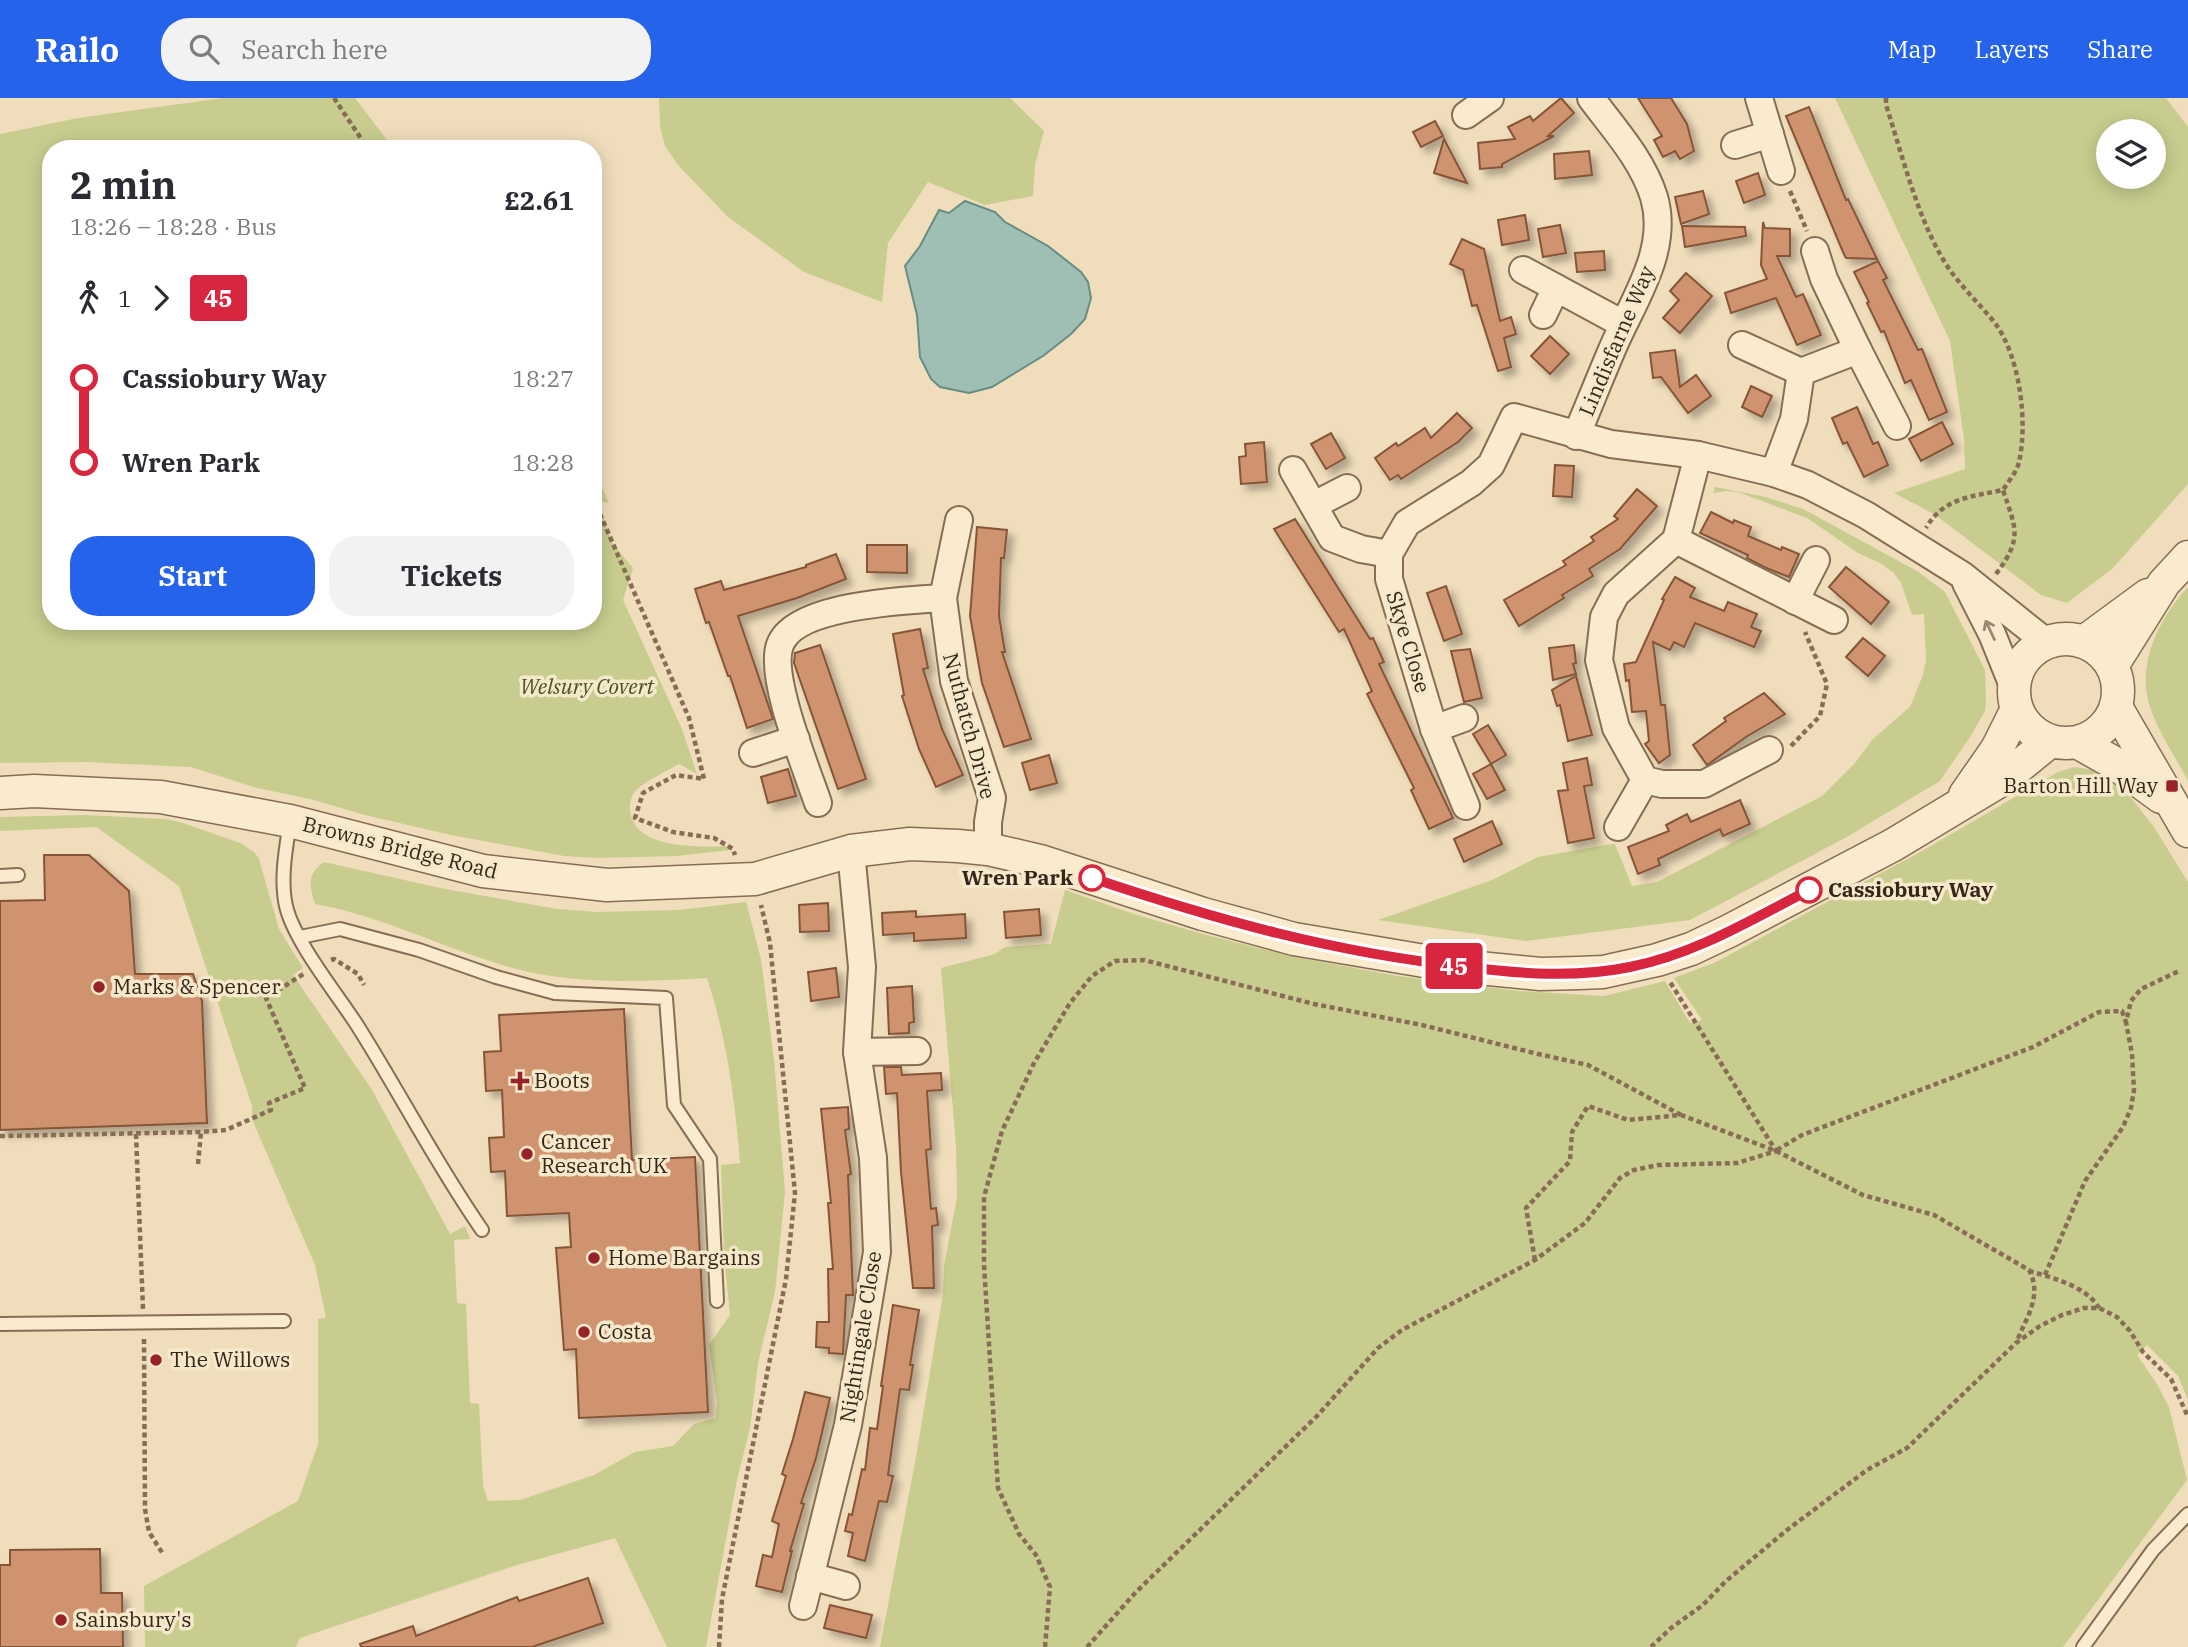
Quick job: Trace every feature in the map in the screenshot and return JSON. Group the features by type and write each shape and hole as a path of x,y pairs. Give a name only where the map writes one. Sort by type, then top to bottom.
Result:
{"street":[{"path":"1466,115 1490,98"},
{"name":"Lindisfarne Way","path":"1576,436 1623,324 1651,266 1659,227 1654,197 1643,171 1630,149 1591,98"},
{"path":"1759,98 1781,170"},
{"path":"1735,145 1770,134"},
{"path":"1815,251 1824,279 1896,426"},
{"path":"1522,270 1623,324"},
{"path":"1544,315 1556,288"},
{"path":"1742,345 1801,372 1858,350"},
{"path":"1774,473 1794,419 1801,372"},
{"path":"1293,470 1332,537 1361,549 1389,554 1407,523 1471,483 1491,465 1503,413 1611,444 1698,456 1774,473 1808,485 1866,515 1972,583 2046,642"},
{"path":"1698,456 1676,540 1616,594 1604,617 1599,660 1616,729 1645,780 1662,784 1704,784 1769,750"},
{"path":"1314,505 1347,488"},
{"name":"Nuthatch Drive","path":"959,520 943,598 954,681 992,798 988,822 988,849"},
{"path":"1676,540 1814,610 1816,559"},
{"name":"Skye Close","path":"1389,554 1389,579 1434,729 1466,806"},
{"path":"2112,666 2164,583 2188,556"},
{"path":"1972,583 2027,727 2116,764 2180,819"},
{"path":"2084,642 2164,583"},
{"path":"818,803 796,739 777,662 780,642 797,624 834,611 872,603 943,598"},
{"path":"2015,699 2023,660 2046,642 2064,639 2084,642 2099,650 2112,666 2117,680 2119,694 2116,707 2099,732 2064,742"},
{"name":"Browns Bridge Road","path":"1959,804 1997,749 2015,699"},
{"path":"2116,707 2180,819"},
{"path":"1434,729 1464,718"},
{"path":"753,753 796,739"},
{"name":"Browns Bridge Road","path":"0,793 34,791 161,797 290,821 484,871 607,886 748,879 850,851 910,844 988,849 1040,861 1155,900 1260,930 1371,953 1448,965 1540,974 1603,972 1691,949 1893,845 2064,742"},
{"path":"1618,827 1645,780"},
{"name":"Nightingale Close","path":"803,1606 848,1425 877,1252 873,1158 857,1052 862,967 850,851"},
{"path":"857,1052 917,1051"},
{"path":"810,1576 846,1586"}],"lane":[{"path":"290,821 284,861 286,907 300,937 358,1027 452,1186 482,1230"},
{"path":"0,876 18,875"},
{"path":"300,937 340,929 419,950 496,977 555,993 666,998 674,1105 710,1159 717,1301"},
{"path":"0,1324 284,1321"},
{"path":"2083,1647 2153,1550 2188,1514"}],"path":[{"path":"334,98 362,140"},
{"path":"1886,98 1886,105 1927,226 1944,261 1957,280 1996,325 2017,369 2022,414 2019,464 2003,490 1952,501 1934,514 1915,547"},
{"path":"1781,170 1815,251"},
{"path":"1972,583 2010,555 2016,528 2003,490"},
{"path":"602,519 689,718 704,779 676,775 643,793 635,818 673,832 714,838 733,849 748,879 770,943 795,1193 786,1279 722,1599 719,1647"},
{"path":"1769,750 1790,747 1820,716 1827,684 1805,632 1814,610"},
{"path":"1045,1647 1050,1587 1036,1555 1018,1534 998,1488 984,1265 984,1196 1002,1130 1029,1074 1070,1003 1092,976 1115,961 1144,960 1314,1004 1422,1025 1588,1065 1681,1115 1776,1151 1863,1195 1934,1215 2029,1270 2078,1289 2094,1300 2099,1308"},
{"path":"1657,960 1776,1151"},
{"path":"2126,1022 2131,1002 2141,989 2179,971"},
{"path":"0,1136 226,1130 271,1110 269,1103 305,1088 266,999 294,981"},
{"path":"1087,1647 1136,1591 1317,1416 1378,1348 1402,1330 1535,1260 1585,1223 1620,1178 1634,1170 1658,1165 1737,1163 1776,1151 1802,1135 2033,1047 2099,1012 2122,1011 2132,1054 2134,1090 2131,1108 2123,1127 2085,1181 2045,1275"},
{"path":"1535,1260 1526,1208 1570,1161 1572,1132 1588,1106 1628,1120 1681,1115"},
{"path":"198,1164 201,1132"},
{"path":"136,1133 144,1323 145,1509 149,1532 163,1554"},
{"path":"2016,1343 2034,1300 2036,1283 2029,1270"},
{"path":"1651,1647 1787,1530 1867,1469 1907,1448 2016,1343 2062,1315 2084,1308 2099,1308 2117,1317 2143,1352 2171,1379 2188,1417"}],"green space":[{"name":"Welsury Covert","path":"223,98 355,98 387,140 42,140 42,630 602,630 602,513 612,543 633,568 623,600 682,729 697,774 679,764 642,785 631,799 632,819 639,829 661,841 691,846 731,846 731,850 676,856 564,856 451,835 365,815 310,799 257,788 191,767 86,762 0,763 0,134 78,118"},
{"path":"659,98 1010,98 1044,131 1035,165 1033,196 985,205 928,182 888,243 882,302 804,272 728,217 678,165 665,146 660,127"},
{"path":"1835,98 2166,98 2188,127 2188,484 2113,568 2067,603 2041,595 1934,514 1894,493 1965,469 1964,439 1950,341"},
{"path":"1715,487 1766,497 1803,509 1917,571 1945,592 1985,670 1986,700 1985,711 1940,781 1845,838 1690,920 1526,941 1378,920 1492,880 1538,857 1606,845 1615,844 1632,886 1657,882 1822,796 1855,763 1873,739 1910,707 1926,660 1924,614 1912,615 1901,583 1894,573 1858,553 1807,518 1738,492 1713,493"},
{"path":"602,488 609,503 602,502"},
{"path":"2188,587 2188,781 2149,704 2146,672 2160,626"},
{"path":"2074,767 2093,770 2120,784 2154,827 2188,882 2188,1400 2178,1376 2147,1345 2137,1355 2169,1407 2187,1480 2063,1647 880,1647 916,1457 957,1197 956,1146 941,968 995,954 1005,947 1051,944 1065,890 1203,934 1295,957 1398,976 1519,991 1604,996 1665,981 1690,1023 1702,1020 1674,978 1716,962 1922,851 2058,772"},
{"path":"85,815 180,822 240,843 254,852 259,859 279,929 303,968 293,975 371,1088 450,1234 465,1226 470,1239 454,1240 457,1303 466,1304 470,1403 479,1404 483,1486 488,1501 520,1500 594,1475 635,1452 673,1446 694,1424 716,1418 717,1401 709,1345 730,1315 724,1256 721,1165 740,1163 729,1070 714,1001 707,978 632,981 582,979 509,967 364,916 315,904 312,876 324,862 440,888 557,909 596,912 679,910 746,902 761,959 774,1060 785,1192 775,1292 758,1363 750,1428 737,1480 706,1647 667,1647 615,1538 517,1565 300,1638 296,1647 145,1647 144,1586 298,1501 318,1444 318,1319 326,1318 315,1265 252,1119 252,1106 179,886 96,827 0,831 0,817"}],"water":[{"path":"965,201 995,212 1005,222 1048,246 1081,272 1088,282 1091,298 1085,319 1043,356 992,387 969,393 940,387 931,379 920,357 917,315 905,266 920,246 939,210 949,213"}],"building":[{"path":"1561,98 1574,113 1548,136 1554,136 1502,164 1502,167 1480,169 1478,143 1515,139 1508,127 1530,116 1533,121"},
{"path":"1638,98 1671,98 1687,124 1694,151 1680,159 1675,151 1663,157 1654,140 1662,136"},
{"path":"1809,107 1846,200 1848,199 1877,259 1846,258 1843,252 1786,116"},
{"path":"1435,121 1443,136 1421,147 1413,132"},
{"path":"1444,139 1467,183 1434,173"},
{"path":"1589,151 1592,175 1555,179 1554,154"},
{"path":"1758,173 1765,195 1744,203 1736,181"},
{"path":"1703,191 1709,214 1681,224 1675,197"},
{"path":"1525,215 1529,240 1502,245 1498,220"},
{"path":"1763,222 1765,228 1790,229 1790,256 1777,256 1796,297 1803,294 1821,335 1797,345 1776,298 1731,313 1725,293 1767,279 1761,265"},
{"path":"1560,225 1566,253 1543,257 1538,229"},
{"path":"1682,226 1745,227 1746,236 1685,247"},
{"path":"1462,239 1484,249 1500,321 1511,317 1516,334 1504,338 1511,367 1498,371 1477,305 1472,306 1463,270 1450,264"},
{"path":"1604,251 1605,270 1577,272 1575,253"},
{"path":"1878,261 1887,278 1883,280 1918,350 1922,349 1947,412 1929,420 1911,380 1905,383 1884,331 1881,332 1854,272"},
{"path":"1686,273 1712,296 1680,333 1663,318 1679,300 1670,291"},
{"path":"1550,336 1569,354 1550,374 1531,356"},
{"path":"1675,350 1680,387 1696,375 1711,396 1688,413 1661,377 1653,378 1650,353"},
{"path":"1751,386 1772,396 1762,417 1742,407"},
{"path":"1857,407 1873,444 1878,442 1888,465 1864,477 1847,442 1843,444 1832,418"},
{"path":"1457,413 1472,428 1458,442 1401,479 1398,475 1390,480 1375,458 1425,428 1431,438"},
{"path":"1942,422 1953,444 1921,461 1909,439"},
{"path":"1331,433 1345,458 1326,469 1311,444"},
{"path":"1264,442 1267,482 1241,484 1239,457 1246,456 1245,444"},
{"path":"1555,465 1574,466 1572,497 1553,496"},
{"path":"1637,489 1657,506 1620,549 1589,569 1593,576 1519,626 1504,600 1566,565 1563,561 1594,541 1591,537 1618,519 1614,516"},
{"path":"1711,512 1733,523 1734,520 1751,527 1748,536 1781,550 1782,547 1799,554 1789,577 1764,567 1747,558 1748,555 1700,533"},
{"path":"1295,519 1370,639 1373,638 1384,662 1379,664 1453,818 1429,829 1411,790 1414,788 1367,694 1372,691 1344,629 1339,632 1274,529"},
{"path":"977,527 1007,530 1004,558 1001,558 999,616 1005,652 1002,652 1031,739 1004,747 982,683 970,616"},
{"path":"867,545 907,545 907,573 867,572"},
{"path":"836,554 846,579 738,616 773,719 747,728 730,676 709,622 706,623 695,589 721,581 724,590 806,567"},
{"path":"1846,567 1889,602 1871,624 1829,587"},
{"path":"1675,577 1695,588 1690,597 1724,611 1728,602 1757,614 1751,627 1761,631 1754,647 1695,623 1684,647 1674,642 1670,650 1653,642 1661,705 1665,705 1670,755 1659,763 1645,744 1649,741 1646,711 1632,712 1629,680 1626,681 1624,664 1636,662 1664,600 1662,599"},
{"path":"1446,586 1462,634 1444,641 1427,593"},
{"path":"920,629 928,668 923,669 942,729 963,775 936,787 919,749 902,696 904,695 893,634"},
{"path":"1863,638 1885,656 1868,676 1846,657"},
{"path":"820,645 866,779 838,789 794,663 795,653"},
{"path":"1574,645 1576,663 1573,664 1576,674 1553,680 1549,648"},
{"path":"1470,649 1482,698 1464,702 1451,651"},
{"path":"1576,676 1592,735 1568,741 1560,705 1557,706 1552,690"},
{"path":"1764,693 1785,714 1707,765 1693,745 1726,721 1724,718"},
{"path":"1488,725 1506,755 1491,764 1473,734"},
{"path":"1049,755 1057,783 1030,790 1022,763"},
{"path":"1587,758 1592,785 1584,786 1594,838 1568,843 1558,791 1568,790 1563,763"},
{"path":"1491,764 1505,790 1487,799 1473,774"},
{"path":"788,769 796,796 768,803 761,777"},
{"path":"1740,800 1750,824 1723,836 1720,829 1658,859 1660,865 1638,874 1628,847 1669,831 1666,825 1687,814 1691,822"},
{"path":"1492,821 1502,844 1464,862 1454,839"},
{"name":"Marks & Spencer","path":"44,855 89,855 129,891 135,974 193,974 202,1001 207,1123 0,1130 0,901 45,900"},
{"path":"828,903 829,931 800,932 799,905"},
{"path":"1039,909 1041,935 1006,938 1004,912"},
{"path":"916,911 916,917 965,914 966,938 914,941 914,933 883,935 882,913"},
{"path":"836,968 839,997 811,1001 808,972"},
{"path":"912,986 914,1022 909,1023 909,1033 889,1034 887,988"},
{"path":"624,1009 632,1160 695,1157 708,1412 579,1418 576,1349 564,1350 556,1248 571,1247 569,1213 507,1216 505,1171 491,1172 489,1138 504,1137 502,1090 486,1091 484,1052 501,1051 499,1015"},
{"path":"884,1067 901,1067 902,1075 941,1073 942,1090 927,1091 931,1149 926,1150 931,1209 936,1208 938,1225 932,1226 934,1288 913,1288 901,1172 897,1093 886,1094"},
{"path":"848,1107 849,1129 845,1130 851,1174 848,1175 853,1295 846,1295 843,1354 829,1353 829,1348 816,1347 817,1322 829,1322 828,1269 833,1269 828,1203 831,1203 821,1109"},
{"path":"893,1305 919,1310 910,1365 913,1365 909,1390 900,1389 888,1475 893,1476 887,1502 879,1501 865,1561 848,1556 853,1533 845,1531 849,1514 852,1515 862,1469 865,1470 870,1428 877,1429"},
{"path":"805,1392 830,1398 816,1458 801,1503 804,1504 790,1551 782,1592 756,1586 763,1555 772,1557 779,1524 772,1521 786,1476 782,1474"},
{"name":"Sainsbury's","path":"100,1549 101,1593 122,1593 123,1647 0,1647 0,1565 10,1565 10,1550"},
{"path":"588,1578 603,1623 532,1647 361,1647 360,1644 413,1626 416,1636 517,1597 519,1601"},
{"path":"830,1605 872,1615 866,1638 824,1628"}],"bus line":[{"name":"45","path":"1092,878 1155,900 1294,939 1448,965 1540,974 1603,972 1657,960 1691,949 1809,890"}],"place":[{"name":"Barton Hill Way","path":"2172,786"},
{"name":"Wren Park","path":"1092,878"},
{"name":"Cassiobury Way","path":"1809,890"},
{"name":"Marks & Spencer","path":"99,987"},
{"name":"Boots","path":"520,1081"},
{"name":"Cancer Research UK","path":"527,1154"},
{"name":"Home Bargains","path":"594,1258"},
{"name":"Costa","path":"584,1332"},
{"name":"The Willows","path":"156,1360"},
{"name":"Sainsbury's","path":"61,1620"}]}
